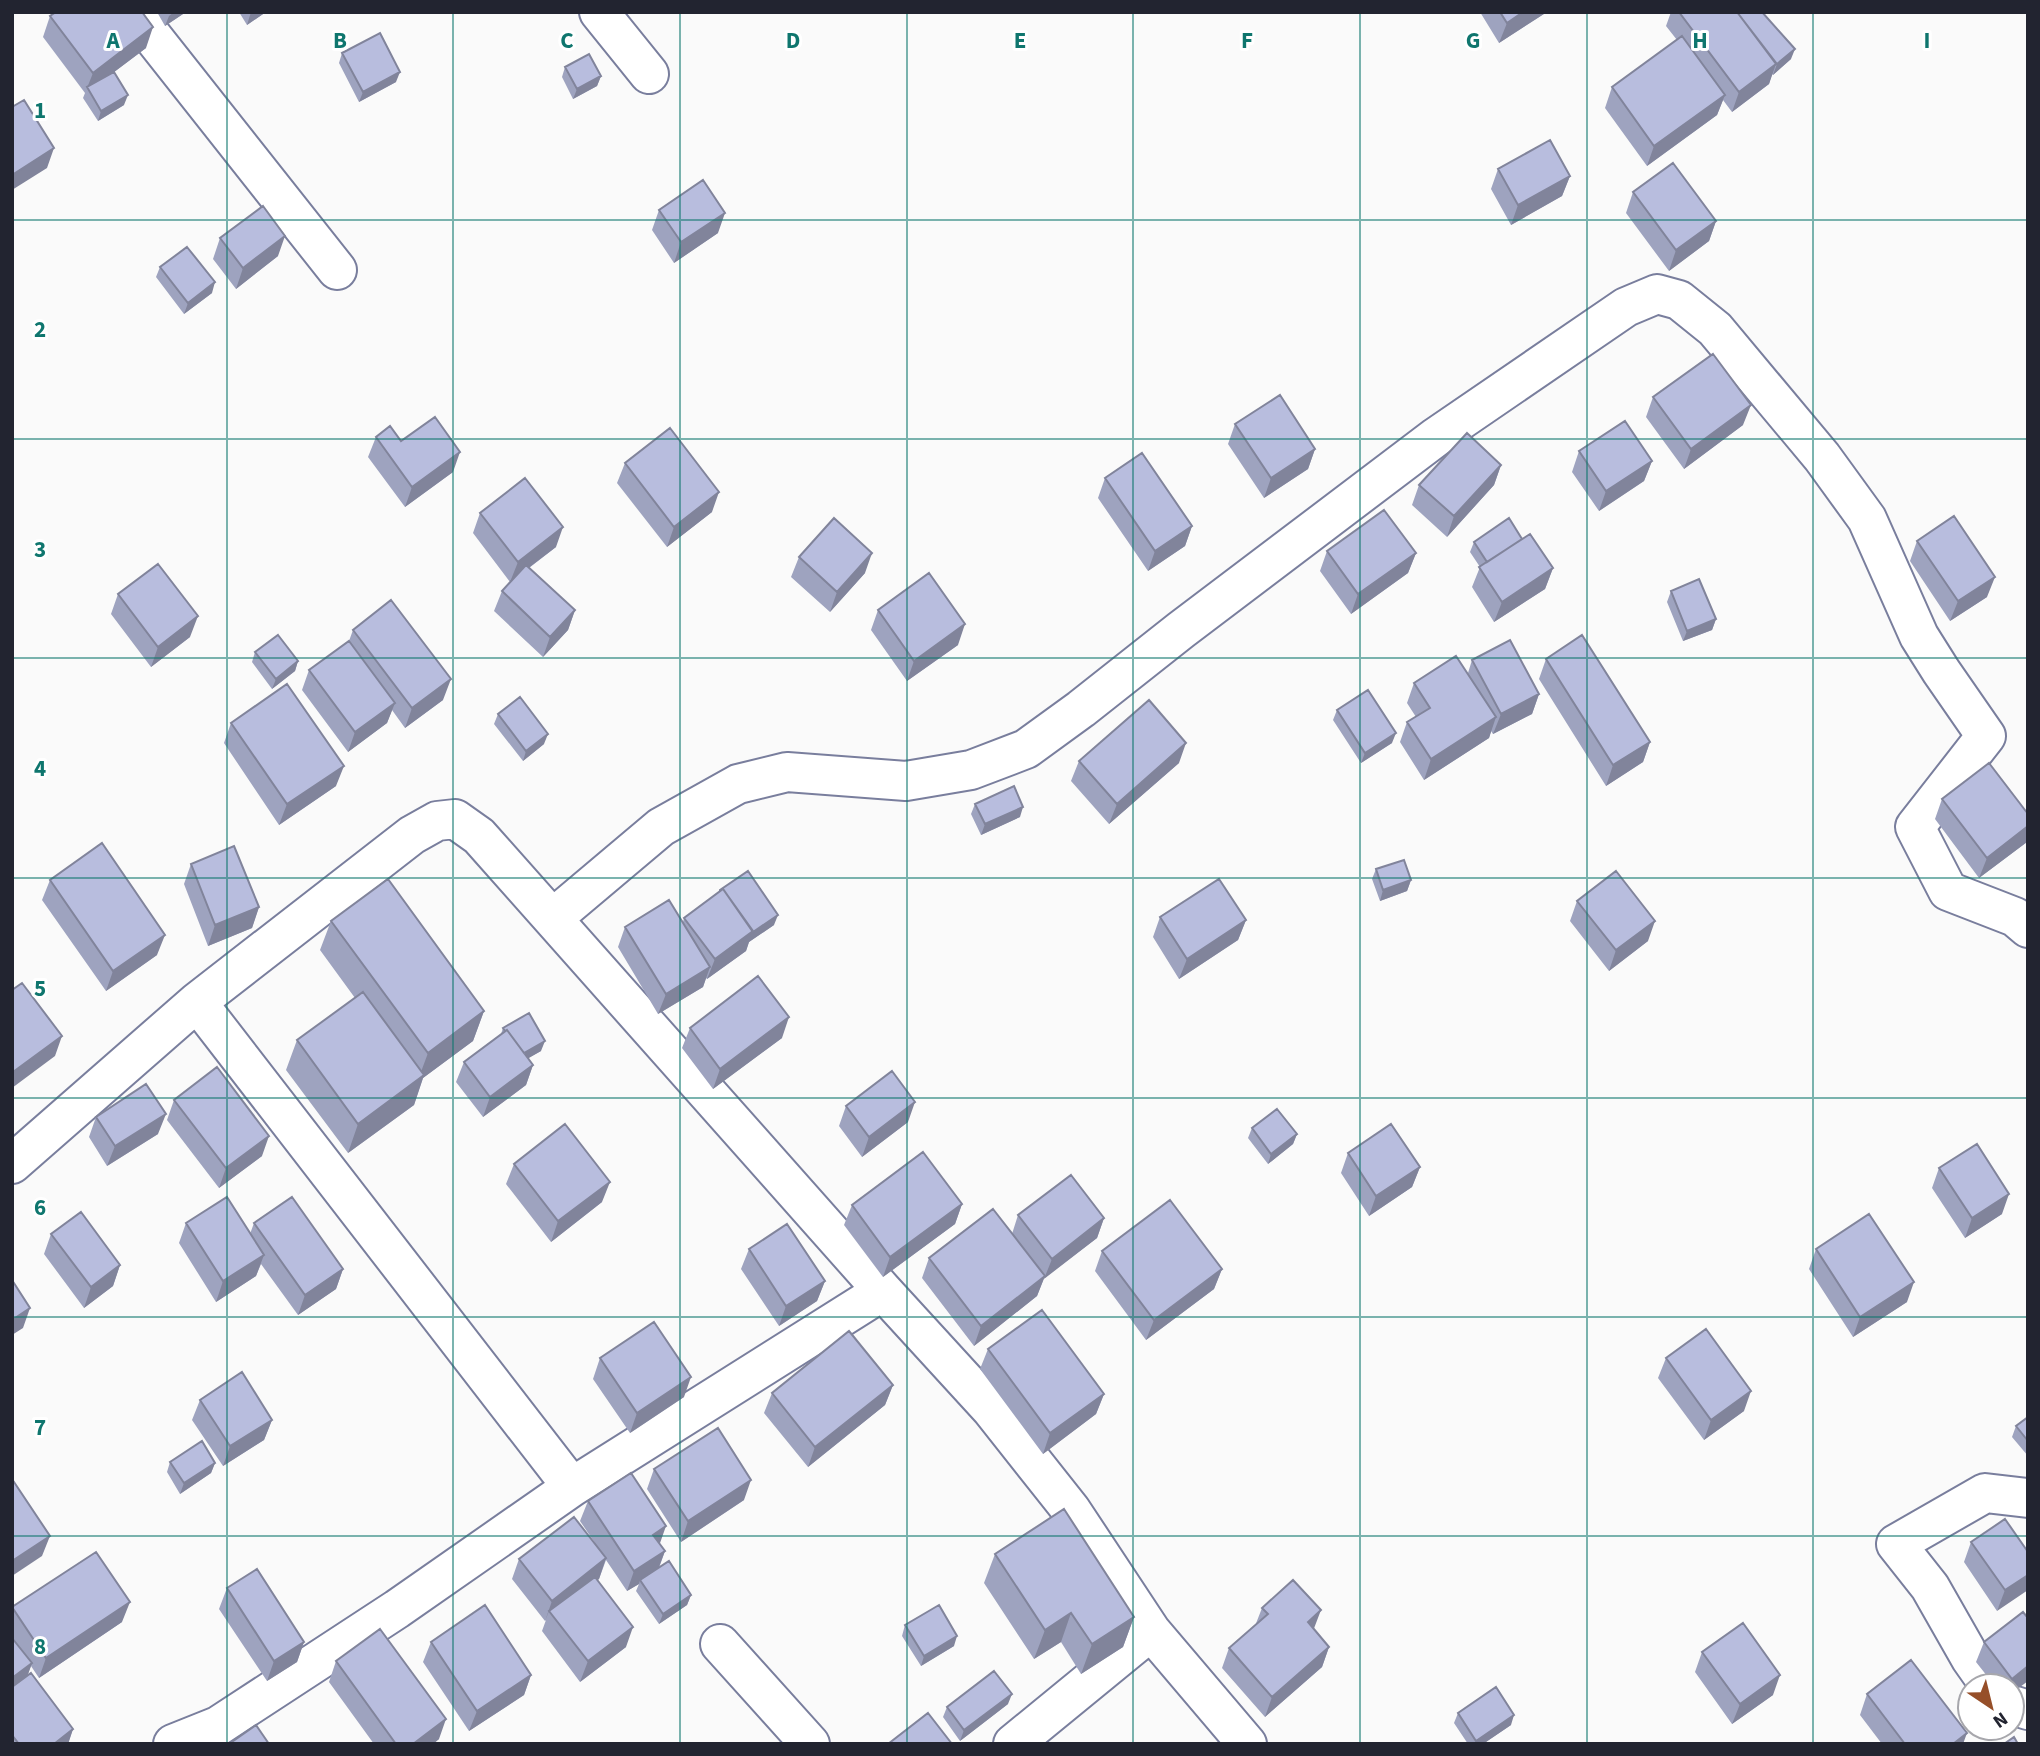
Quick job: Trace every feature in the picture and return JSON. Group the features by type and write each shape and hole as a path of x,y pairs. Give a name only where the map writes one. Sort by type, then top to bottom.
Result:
{"street":[{"path":"134,12 337,270"},
{"path":"598,12 649,74"},
{"path":"553,918 661,827 738,784 787,772 906,781 971,770 1026,749 1436,437 1626,307 1657,294 1679,300 1715,329 1822,457 1867,519 1919,636 1986,736 1915,827 1948,891 2015,917 2028,928"},
{"path":"15,1157 197,1002 412,835 448,818 464,823 553,918 990,1409 1071,1510 1151,1631 1247,1744"},
{"path":"197,1002 572,1487"},
{"path":"173,1744 218,1726 397,1609 572,1487 883,1291"},
{"path":"1980,1672 1930,1587 1896,1544 1985,1493 2028,1498"},
{"path":"1013,1744 1151,1631"},
{"path":"720,1644 810,1744"}],"building":[{"path":"56,12 142,12 153,27 93,73 50,16"},
{"path":"1500,12 1523,12 1507,23"},
{"path":"1679,12 1737,12 1776,64 1739,92"},
{"path":"1737,12 1762,12 1795,49 1777,64"},
{"path":"380,33 400,72 363,92 342,53"},
{"path":"1682,36 1725,95 1654,146 1612,87"},
{"path":"589,54 601,76 577,89 565,67"},
{"path":"114,72 128,95 101,111 87,87"},
{"path":"24,100 54,148 12,175 12,107"},
{"path":"1550,140 1570,176 1518,205 1498,169"},
{"path":"1673,163 1716,221 1676,250 1633,192"},
{"path":"703,180 725,213 681,242 659,210"},
{"path":"263,206 285,236 243,268 220,238"},
{"path":"187,247 215,282 188,303 160,267"},
{"path":"1713,354 1751,405 1691,449 1653,397"},
{"path":"1280,395 1315,449 1271,478 1235,424"},
{"path":"435,417 460,452 412,487 376,437 390,426 401,441"},
{"path":"1625,421 1652,461 1606,491 1579,451"},
{"path":"670,428 719,492 674,527 625,463"},
{"path":"1467,433 1501,465 1454,516 1419,485"},
{"path":"1142,453 1192,526 1155,551 1105,478"},
{"path":"525,478 563,527 518,562 480,513"},
{"path":"1384,510 1416,553 1358,594 1327,551"},
{"path":"1954,516 1995,577 1958,601 1917,541"},
{"path":"834,518 872,553 837,592 799,557"},
{"path":"1509,518 1522,539 1487,562 1474,542"},
{"path":"1530,534 1553,568 1502,602 1479,567"},
{"path":"158,564 198,616 158,647 118,594"},
{"path":"526,565 575,610 550,637 502,591"},
{"path":"929,573 965,624 914,661 878,610"},
{"path":"1699,579 1716,619 1687,631 1671,591"},
{"path":"391,600 451,679 412,708 353,630"},
{"path":"278,635 298,661 276,679 255,652"},
{"path":"1582,635 1650,742 1613,765 1546,659"},
{"path":"1510,640 1539,694 1501,714 1472,660"},
{"path":"349,641 395,703 355,732 309,670"},
{"path":"1456,656 1496,717 1431,759 1407,722 1430,708 1414,683"},
{"path":"287,684 344,766 287,804 231,723"},
{"path":"1368,690 1396,733 1365,753 1337,710"},
{"path":"520,697 548,734 526,751 498,714"},
{"path":"1149,700 1186,743 1117,804 1079,761"},
{"path":"1989,763 2028,814 2028,826 1987,858 1942,799"},
{"path":"1014,786 1023,807 985,824 975,804"},
{"path":"102,843 165,935 113,971 50,880"},
{"path":"234,846 259,907 215,925 191,864"},
{"path":"1404,860 1411,880 1383,890 1376,869"},
{"path":"748,871 778,915 753,932 723,889 720,891"},
{"path":"1616,871 1655,921 1616,950 1577,901"},
{"path":"388,879 484,1011 428,1053 331,921"},
{"path":"1219,879 1246,920 1187,959 1160,917"},
{"path":"723,889 753,931 715,959 684,918"},
{"path":"669,900 710,967 666,994 625,927"},
{"path":"758,976 789,1017 720,1069 690,1028"},
{"path":"22,983 62,1036 13,1072 12,990"},
{"path":"363,992 424,1075 358,1124 297,1040"},
{"path":"529,1013 545,1041 524,1053 503,1028"},
{"path":"507,1030 533,1065 490,1097 464,1062"},
{"path":"217,1067 269,1136 226,1168 174,1100"},
{"path":"892,1071 915,1102 869,1137 846,1106"},
{"path":"146,1084 166,1114 115,1146 96,1117"},
{"path":"1277,1109 1297,1134 1271,1154 1252,1128"},
{"path":"565,1124 610,1182 558,1221 514,1164"},
{"path":"1391,1124 1420,1167 1376,1196 1348,1153"},
{"path":"1977,1144 2009,1194 1972,1218 1939,1168"},
{"path":"923,1152 962,1204 890,1257 852,1205"},
{"path":"1071,1175 1104,1218 1052,1259 1018,1215"},
{"path":"227,1197 264,1255 223,1281 186,1223"},
{"path":"292,1197 343,1269 305,1295 254,1223"},
{"path":"1170,1200 1222,1269 1154,1320 1102,1251"},
{"path":"993,1209 1045,1276 981,1326 929,1258"},
{"path":"81,1212 120,1265 91,1287 51,1234"},
{"path":"1869,1214 1914,1282 1860,1317 1816,1249"},
{"path":"787,1224 825,1281 786,1306 749,1249"},
{"path":"12,1280 30,1308 12,1320"},
{"path":"1042,1310 1104,1394 1050,1433 988,1349"},
{"path":"654,1322 691,1377 637,1413 600,1358"},
{"path":"1706,1329 1751,1391 1711,1420 1666,1358"},
{"path":"849,1331 893,1385 815,1447 772,1393"},
{"path":"242,1372 272,1420 230,1446 200,1400"},
{"path":"2028,1417 2028,1441 2016,1426"},
{"path":"718,1428 751,1480 688,1521 654,1469"},
{"path":"202,1441 215,1463 184,1483 170,1462"},
{"path":"631,1473 666,1526 653,1535 665,1551 634,1571 588,1501"},
{"path":"12,1479 50,1536 12,1561"},
{"path":"1064,1509 1134,1617 1092,1644 1071,1613 1045,1630 995,1554"},
{"path":"574,1517 606,1558 552,1601 519,1559"},
{"path":"2005,1519 2028,1552 2028,1575 2005,1590 1971,1542"},
{"path":"96,1552 130,1602 46,1658 12,1607"},
{"path":"669,1561 691,1595 663,1614 640,1580"},
{"path":"257,1569 304,1642 274,1661 227,1588"},
{"path":"595,1577 633,1627 588,1661 549,1611"},
{"path":"1293,1580 1321,1610 1308,1622 1329,1647 1272,1697 1229,1648 1268,1614 1262,1608"},
{"path":"485,1605 531,1675 477,1711 431,1642"},
{"path":"939,1605 957,1636 924,1656 905,1625"},
{"path":"2023,1612 2028,1618 2028,1666 2021,1672 2007,1672 1984,1642"},
{"path":"1743,1623 1780,1675 1740,1704 1702,1652"},
{"path":"380,1629 446,1719 413,1744 396,1744 336,1661"},
{"path":"12,1638 32,1663 12,1678"},
{"path":"1911,1660 1956,1719 1956,1742 1953,1744 1905,1744 1867,1694"},
{"path":"994,1671 1012,1694 964,1730 947,1707"},
{"path":"31,1673 73,1729 54,1744 19,1744 12,1735 12,1687"},
{"path":"1496,1687 1514,1715 1476,1741 1458,1713"},
{"path":"928,1713 952,1744 888,1744"},
{"path":"256,1725 269,1744 229,1744"}]}
